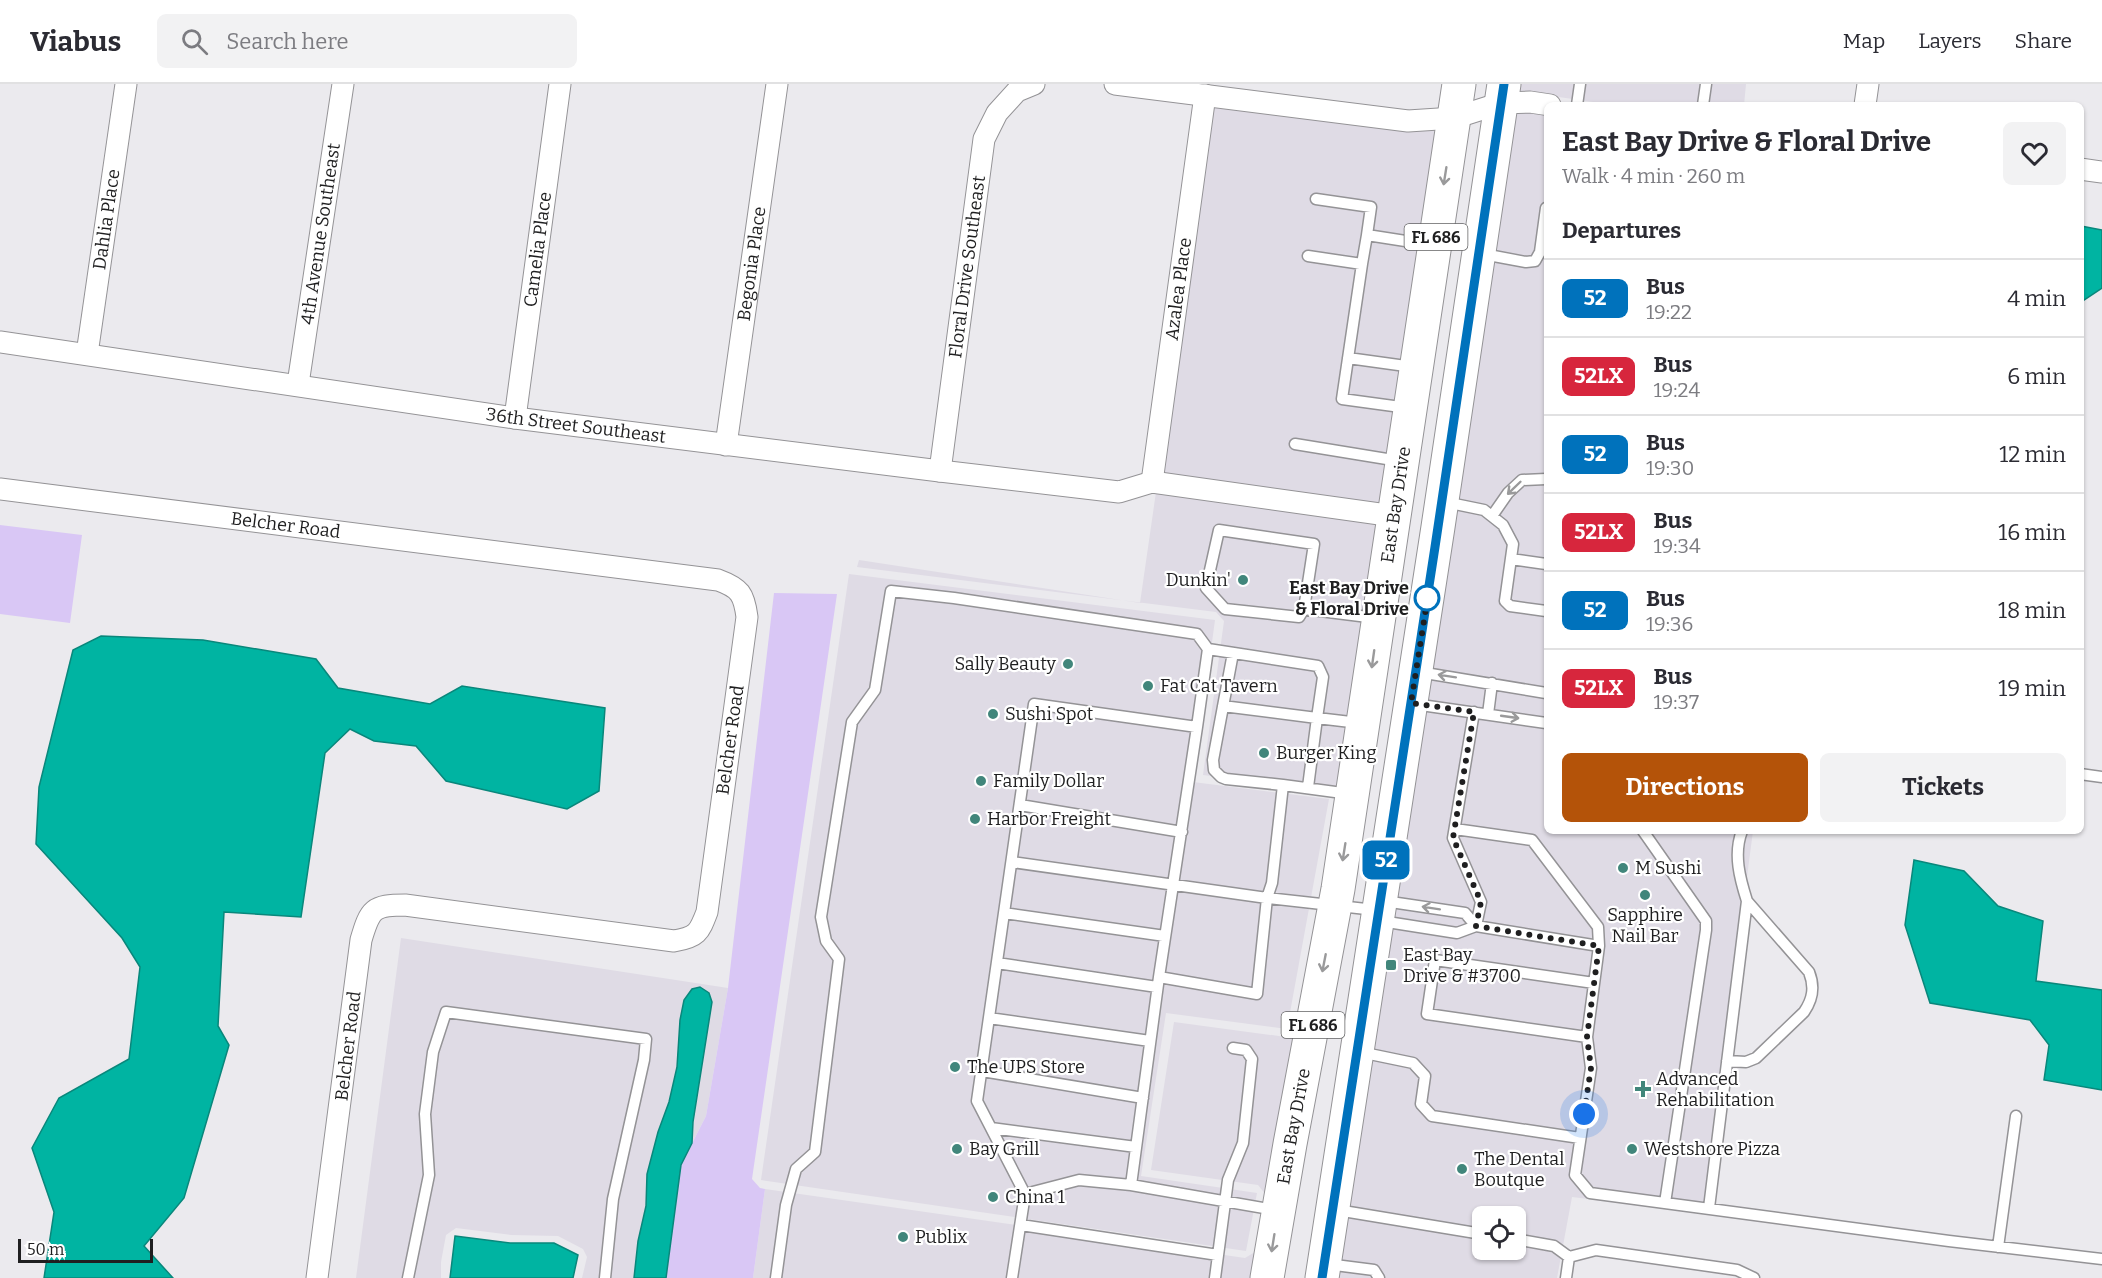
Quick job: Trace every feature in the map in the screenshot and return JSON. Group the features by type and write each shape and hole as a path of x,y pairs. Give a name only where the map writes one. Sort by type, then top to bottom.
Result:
{"main road":[{"name":"East Bay Drive","path":"1267,1278 1335,906 1459,84"},
{"name":"FL 686","path":"1323,1271 1442,501 1502,94"},
{"path":"1409,415 1442,501"}],"street":[{"name":"Dahlia Place","path":"87,354 126,84"},
{"name":"4th Avenue Southeast","path":"298,384 343,84"},
{"name":"Camelia Place","path":"515,418 560,84"},
{"name":"Begonia Place","path":"726,445 777,84"},
{"name":"Floral Drive Southeast","path":"940,471 984,139 997,113 1017,91 1034,84"},
{"path":"1115,84 1408,121 1454,118 1502,94 1544,104"},
{"path":"1865,102 1868,84"},
{"name":"Azalea Place","path":"1152,482 1205,95"},
{"path":"2084,170 2102,172"},
{"name":"36th Street Southeast","path":"0,342 298,384 515,418 726,445 1119,492 1152,482"},
{"path":"1152,482 1394,516"},
{"name":"Belcher Road","path":"0,489 718,580 733,586 744,599 747,617 707,912 701,928 690,938 674,941 405,905 383,905 368,917 362,939 317,1278"}],"lane":[{"path":"1577,102 1580,84"},
{"path":"1703,102 1706,84"},
{"path":"1316,199 1371,207 1341,399 1409,415"},
{"path":"1479,254 1526,262 1535,261 1540,252 1544,223"},
{"path":"1367,235 1435,246"},
{"path":"1308,256 1362,264"},
{"path":"1348,358 1416,368"},
{"path":"1294,444 1402,461"},
{"path":"1492,516 1508,493 1522,480 1544,478"},
{"path":"1442,501 1484,510 1503,525 1513,544 1505,601 1510,606 1544,611"},
{"path":"1219,530 1314,544 1304,609 1299,617 1225,609 1206,588 1219,530"},
{"path":"1511,559 1544,564"},
{"path":"776,1278 786,1205 796,1169 815,1152 839,959 826,941 821,917 852,722 875,690 891,591 954,598 1197,634 1208,649 1158,982 1131,1185"},
{"path":"1304,609 1379,619"},
{"path":"1208,649 1318,666 1323,677 1308,787"},
{"path":"1233,653 1213,760 1214,770 1226,779 1353,794"},
{"path":"1416,671 1544,693"},
{"path":"1488,714 1492,683"},
{"path":"1411,703 1544,723"},
{"path":"1015,1278 1025,1194 977,1101 1034,704 1197,728"},
{"path":"1223,706 1363,723"},
{"path":"1474,712 1453,838 1481,902 1476,926"},
{"path":"2084,775 2102,777"},
{"path":"997,963 1257,994 1283,785"},
{"path":"1020,805 1182,832"},
{"path":"1455,829 1532,840 1598,927 1599,946 1587,1037 1591,1068 1575,1175 1590,1193 2102,1259"},
{"path":"1645,834 1706,921 1665,1203"},
{"path":"1710,1208 1747,902 1739,873 1737,842 1741,834"},
{"path":"1012,862 1335,906 1464,913 1476,926"},
{"path":"1727,1061 1746,1062 1755,1058 1804,1012 1810,1004 1813,992 1809,972 1747,902"},
{"path":"1379,910 1457,933 1476,926 1599,946"},
{"path":"1005,913 1165,936"},
{"path":"1587,1037 1427,1014 1435,960 1594,983"},
{"path":"408,1278 429,1175 425,1114 433,1052 446,1012 646,1039 644,1060 613,1199 605,1278"},
{"path":"989,1018 1150,1041"},
{"path":"1215,1278 1228,1180 1243,1143 1252,1059 1246,1050 1233,1048"},
{"path":"1357,1052 1413,1063 1425,1076 1421,1104 1432,1116 1580,1137"},
{"path":"982,1071 1143,1098"},
{"path":"1998,1247 2016,1116"},
{"path":"991,1128 1137,1147"},
{"path":"1025,1194 1079,1180 1131,1185 1278,1211"},
{"path":"1332,1210 1472,1232"},
{"path":"1021,1225 1218,1255"},
{"path":"1526,1241 1554,1246 1569,1257"},
{"path":"1569,1257 1596,1250 1737,1270 1754,1278"},
{"path":"1566,1278 1569,1257"},
{"path":"1323,1271 1374,1270 1379,1278"}],"shaded area":[{"path":"1514,84 1746,84 1744,102 1593,102 1531,93 1513,93"},
{"path":"1214,107 1442,128 1385,505 1163,474"},
{"path":"1530,111 1544,114 1544,834 1753,834 1703,1213 1572,1197 1557,1278 1334,1278 1510,112"},
{"path":"2084,227 2102,230 2102,288 2084,300"},
{"path":"1156,492 1383,523 1328,888 1257,1278 753,1278 765,1189 1245,1258 1255,1252 1266,1195 1258,1185 1151,1170 1174,1022 1286,1037 1296,1031 1338,801 1330,791 1203,775 1224,621 1216,612 1140,602"},
{"path":"0,525 82,535 70,623 0,614"},
{"path":"859,560 1121,600 857,567"},
{"path":"849,574 1215,620 1193,782 1329,799 1287,1029 1166,1013 1141,1176 1257,1193 1246,1251 761,1180"},
{"path":"774,593 837,594 752,1179 760,1188 765,1189 753,1278 666,1278 681,1165 706,1116 728,988"},
{"path":"101,636 203,640 316,659 338,688 430,704 462,686 605,708 599,791 567,809 446,781 416,746 374,741 350,729 325,753 301,917 224,912 218,1026 229,1045 184,1198 144,1246 173,1278 44,1278 54,1212 32,1148 59,1098 129,1059 140,967 122,938 36,844 39,787 73,650"},
{"path":"1914,860 1964,871 1998,906 2043,921 2036,981 2102,990 2102,1090 2044,1080 2049,1045 2030,1020 1930,1003 1905,925"},
{"path":"401,938 728,988 706,1116 692,1143 693,1122 680,1020 677,1067 647,1174 646,1206 638,1241 634,1278 582,1278 587,1257 583,1249 558,1236 511,1235 456,1228 446,1235 441,1262 441,1278 356,1278"},
{"path":"700,987 709,993 712,1002 693,1122 692,1143 681,1165 666,1278 634,1278 638,1241 646,1206 647,1174 677,1067 680,1020 684,1000 692,989"},
{"path":"455,1236 510,1243 554,1243 578,1255 573,1278 450,1278"}],"bus line":[{"name":"52","path":"1322,1278 1504,84"}],"place":[{"name":"Dunkin'","path":"1243,580"},
{"name":"East Bay Drive & Floral Drive","path":"1427,598"},
{"name":"Sally Beauty","path":"1068,664"},
{"name":"Fat Cat Tavern","path":"1148,686"},
{"name":"Sushi Spot","path":"993,714"},
{"name":"Burger King","path":"1264,753"},
{"name":"Family Dollar","path":"981,781"},
{"name":"Harbor Freight","path":"975,819"},
{"name":"M Sushi","path":"1623,868"},
{"name":"Sapphire Nail Bar","path":"1645,895"},
{"name":"East Bay Drive & #3700","path":"1391,965"},
{"name":"The UPS Store","path":"955,1067"},
{"name":"Advanced Rehabilitation","path":"1643,1089"},
{"name":"Bay Grill","path":"957,1149"},
{"name":"Westshore Pizza","path":"1632,1149"},
{"name":"The Dental Boutque","path":"1462,1169"},
{"name":"China 1","path":"993,1197"},
{"name":"Publix","path":"903,1237"}],"route":[{"path":"1427,598 1429,589 1411,703 1474,712 1453,838 1481,902 1476,926 1599,946 1587,1037 1591,1068 1584,1114"}]}
